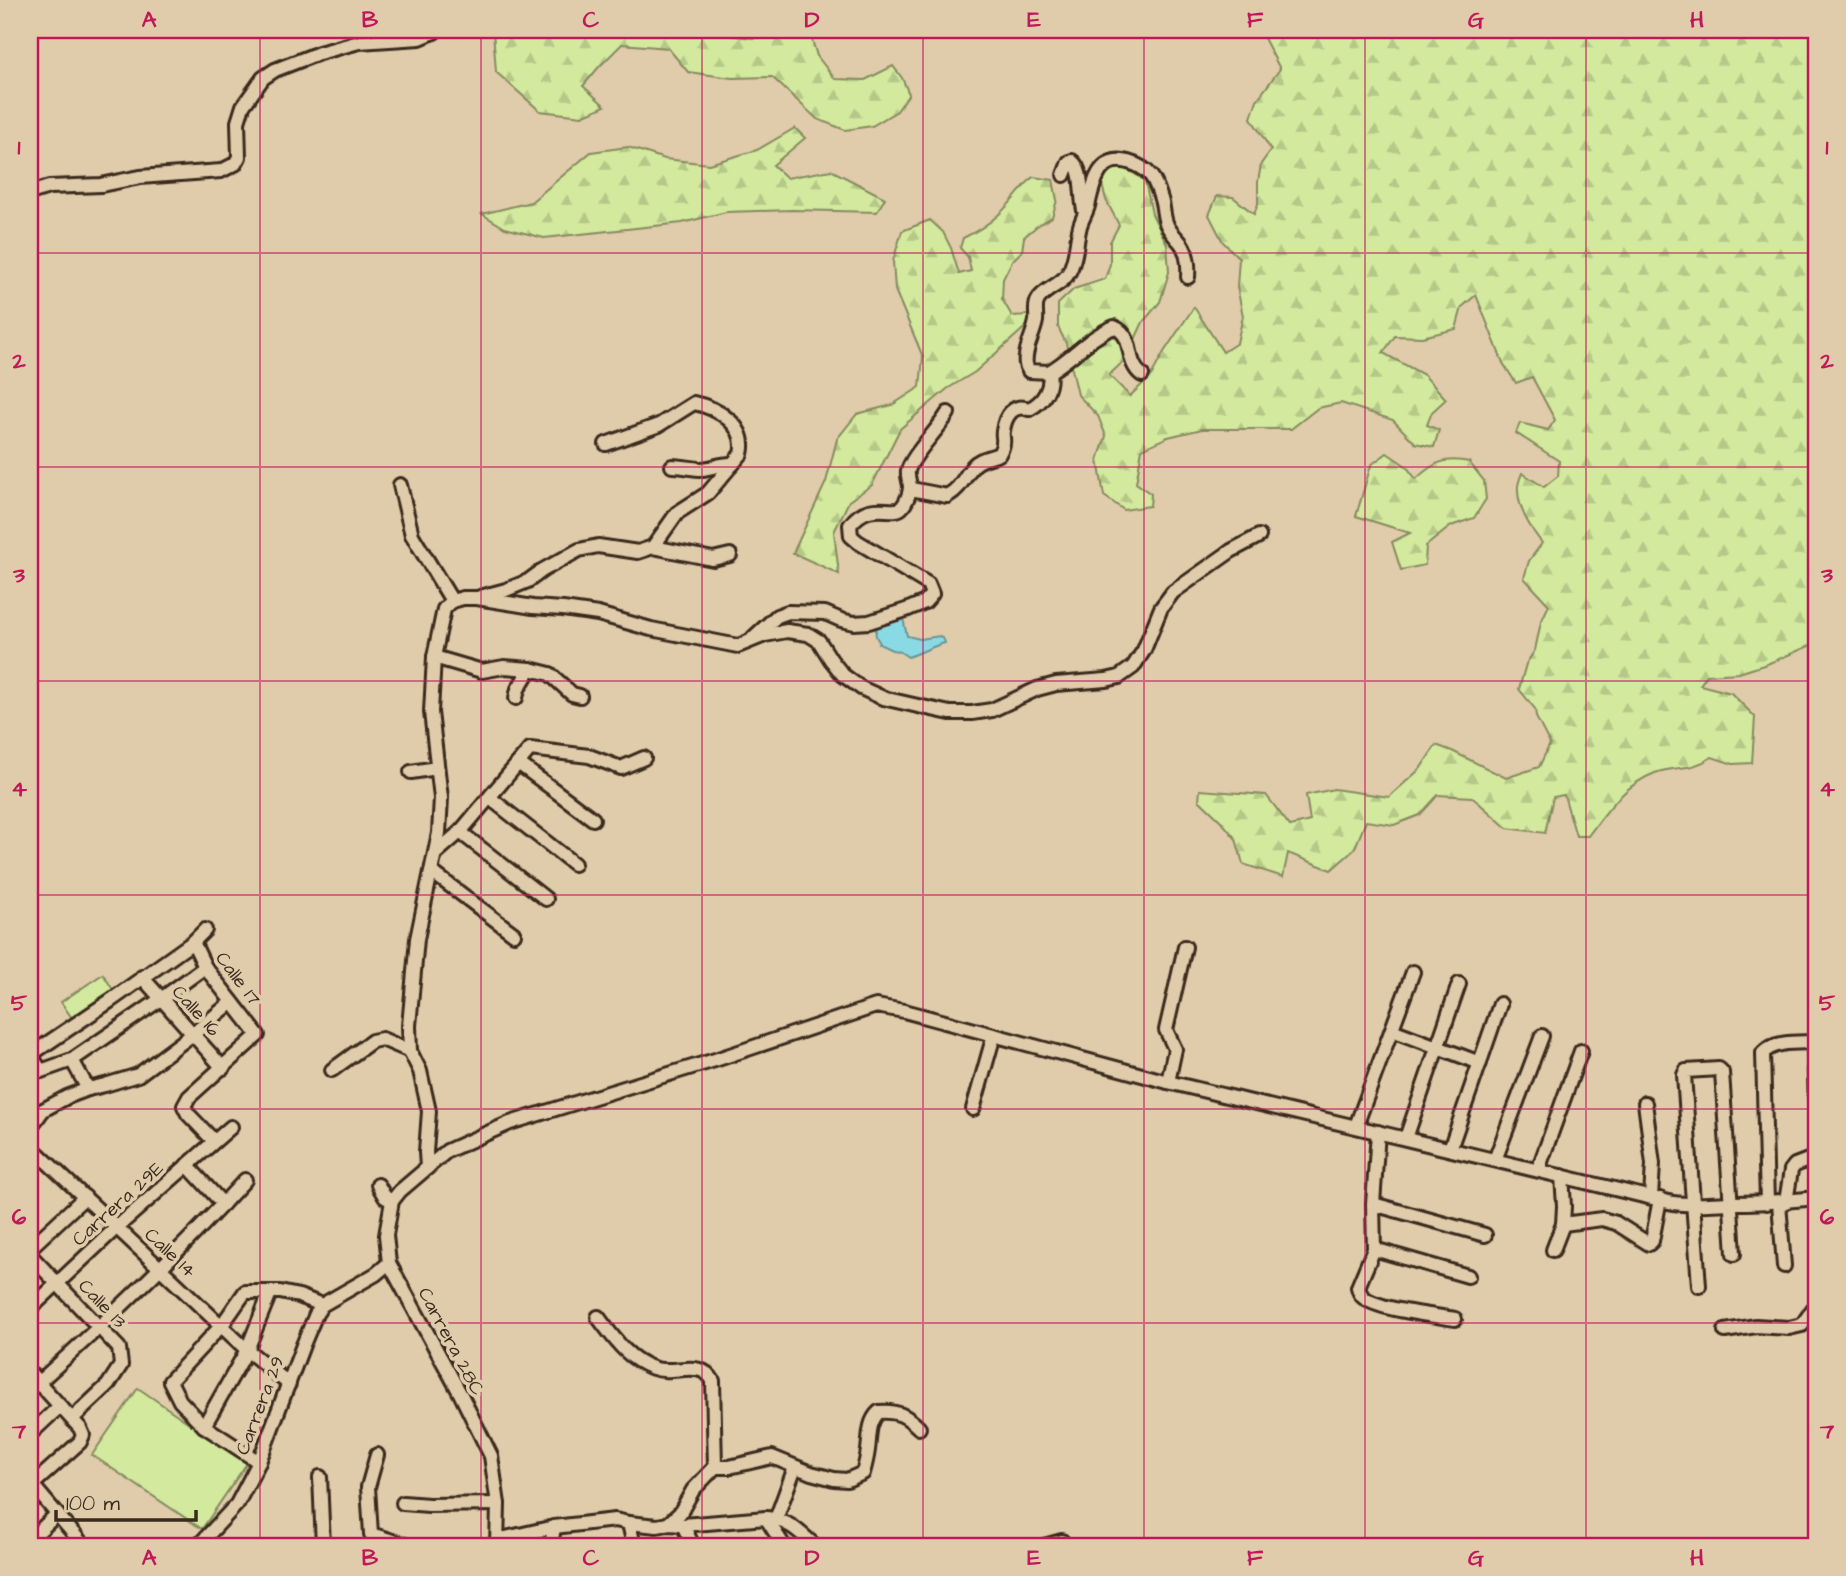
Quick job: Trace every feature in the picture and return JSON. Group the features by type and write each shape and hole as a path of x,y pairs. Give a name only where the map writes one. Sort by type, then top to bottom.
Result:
{"street":[{"path":"30,193 49,187 221,171 235,164 239,157 238,122 243,106 263,78 275,70 319,53 359,42 420,38 435,30"},
{"path":"1142,374 1133,365 1125,335 1119,328 1114,327 1091,339 1049,372 1029,371 1025,365 1036,321 1038,298 1066,278 1071,270 1080,226 1099,172 1105,165 1118,160 1139,166 1154,179 1167,227 1186,252 1189,262 1188,277"},
{"path":"1064,175 1069,162 1076,163 1081,176 1081,198 1085,214"},
{"path":"911,489 947,496 956,491 973,466 982,459 999,454 1004,445 1002,434 1006,417 1015,408 1029,410 1035,407 1043,398 1051,381 1049,372"},
{"path":"606,443 659,425 694,403 715,409 733,424 742,437 741,454 733,464 708,493 677,513 653,547"},
{"path":"750,641 777,615 788,612 825,612 854,623 869,622 925,602 932,594 928,584 858,542 851,536 850,525 865,511 897,511 902,508 911,489 908,471 948,413"},
{"path":"672,466 701,469 733,464"},
{"path":"400,485 412,535 452,601"},
{"path":"427,1168 429,1111 420,1072 410,1052 409,1026 417,939 439,833 441,798 431,712 434,657 444,609 452,601 477,598 598,614 651,629 738,646 765,635 787,631 808,634 819,641 843,675 861,688 883,698 950,713 972,713 992,710 1037,689 1056,684 1119,677 1133,667 1144,650 1161,608 1173,592 1231,551 1259,536"},
{"path":"477,598 506,590 579,550 598,546 638,552 653,547 713,559 730,555"},
{"path":"434,657 482,671 504,667 550,674 572,694 580,696"},
{"path":"516,698 518,689 530,669"},
{"path":"436,853 460,832 530,749 589,756 621,768 643,758"},
{"path":"518,763 593,819"},
{"path":"411,772 437,768"},
{"path":"490,798 574,864"},
{"path":"460,832 546,899"},
{"path":"432,872 514,934"},
{"path":"205,930 193,942 30,1055 41,1071 72,1060 205,967"},
{"name":"Calle 17","path":"193,942 205,967 258,1035 223,1068"},
{"path":"1168,1082 1175,1049 1166,1030 1185,947"},
{"path":"1356,1126 1413,972"},
{"name":"Calle 16","path":"142,977 223,1068"},
{"path":"1406,1138 1459,984"},
{"path":"30,1128 43,1110 67,1097 88,1088 105,1086 138,1075 232,1002"},
{"path":"1450,1149 1500,1004"},
{"path":"377,1185 392,1201 447,1150 510,1123 715,1060 876,1006 904,1011 1168,1082 1656,1198 1692,1205 1777,1203 1816,1198"},
{"path":"1392,1030 1480,1063"},
{"path":"973,1108 994,1035"},
{"path":"1495,1160 1542,1036"},
{"path":"332,1070 372,1041 382,1039 410,1052"},
{"path":"1784,1266 1763,1054 1767,1049 1775,1045 1815,1042 1816,1107"},
{"path":"1538,1170 1581,1051"},
{"path":"72,1060 88,1088"},
{"path":"215,1141 188,1114 184,1106 189,1097 223,1068"},
{"path":"1699,1286 1684,1075 1686,1071 1719,1069 1722,1072 1734,1254"},
{"path":"1563,1224 1602,1219 1616,1223 1649,1244 1652,1241 1656,1198 1645,1103"},
{"name":"Carrera 29E","path":"30,1310 116,1228 231,1127"},
{"path":"1378,1132 1373,1204 1374,1249 1358,1287 1364,1297 1381,1306 1455,1319"},
{"name":"Calle 14","path":"30,1146 247,1350 289,1384"},
{"path":"1777,1203 1795,1165 1816,1157"},
{"path":"187,1165 223,1204"},
{"path":"1553,1250 1563,1224 1562,1176"},
{"path":"84,1546 31,1483 80,1442 83,1435 60,1406 33,1382 101,1327 161,1270 245,1180"},
{"path":"30,1248 85,1197"},
{"name":"Carrera 28C","path":"392,1201 386,1235 389,1263 491,1456 498,1504 497,1543"},
{"path":"1373,1204 1485,1235"},
{"path":"1374,1249 1468,1276"},
{"name":"Calle 13","path":"30,1255 119,1348 121,1365 108,1385 72,1419"},
{"path":"259,1462 204,1426 180,1401 170,1381 222,1325 245,1292 299,1296 322,1306 376,1274 389,1263"},
{"path":"204,1426 247,1350 270,1293"},
{"path":"1725,1331 1756,1326 1789,1328 1802,1325 1816,1305"},
{"name":"Carrera 29","path":"198,1546 237,1504 259,1462 303,1345 322,1306"},
{"path":"598,1317 620,1347 631,1357 653,1369 664,1371 698,1368 710,1375 715,1400 715,1467"},
{"path":"30,1434 60,1406"},
{"path":"668,1524 680,1513 693,1489 715,1467 729,1467 772,1457 834,1479 847,1480 863,1473 870,1429 879,1412 898,1412 919,1428"},
{"path":"377,1455 368,1487 371,1534 408,1546"},
{"path":"771,1518 795,1467"},
{"path":"320,1477 323,1546"},
{"path":"403,1503 498,1504"},
{"path":"30,1540 57,1514"},
{"path":"771,1518 784,1546 792,1526"},
{"path":"497,1543 554,1527 615,1520 657,1526 771,1518 792,1526 815,1546"},
{"path":"629,1523 634,1546"},
{"path":"683,1525 693,1546"},
{"path":"551,1546 554,1527"},
{"path":"1044,1546 1063,1544"}],"green space":[{"path":"493,30 706,30 709,33 754,38 810,33 817,56 835,79 865,80 893,66 909,94 897,111 872,126 845,130 817,119 772,77 732,78 688,72 668,48 622,44 583,86 605,106 582,116 540,111 496,72"},
{"path":"1251,30 1816,30 1816,643 1739,673 1707,675 1700,685 1731,693 1755,717 1752,763 1733,764 1712,757 1690,767 1655,773 1625,792 1588,836 1576,836 1564,795 1553,797 1545,833 1507,828 1472,797 1438,795 1420,815 1394,825 1366,821 1354,850 1331,870 1288,853 1283,877 1243,864 1236,839 1199,800 1200,790 1266,795 1290,826 1310,821 1306,795 1334,789 1389,797 1420,769 1436,745 1506,778 1539,767 1550,744 1536,717 1535,709 1519,689 1549,605 1524,578 1529,561 1542,543 1523,511 1518,488 1522,473 1544,487 1558,476 1559,461 1516,433 1520,423 1548,430 1555,420 1532,377 1516,383 1503,363 1476,295 1462,307 1456,329 1422,337 1395,336 1383,353 1424,375 1446,399 1432,412 1427,425 1439,430 1434,447 1415,443 1393,420 1341,403 1318,408 1291,429 1202,429 1168,437 1142,449 1136,483 1151,494 1150,506 1124,510 1104,496 1098,460 1106,436 1098,416 1078,395 1066,343 1058,327 1058,304 1074,289 1105,279 1110,264 1110,242 1119,225 1106,200 1100,177 1118,163 1145,181 1152,214 1167,244 1169,272 1160,302 1143,322 1126,359 1109,375 1130,396 1151,376 1194,307 1223,352 1237,343 1243,316 1237,287 1239,258 1223,242 1209,215 1217,196 1233,197 1254,214 1258,204 1261,164 1271,150 1251,118 1257,100 1280,69 1264,38"},
{"path":"795,128 805,138 773,165 787,178 831,170 885,198 877,212 726,212 682,223 544,238 505,228 482,214 531,202 591,152 628,147 665,159 709,164 757,150"},
{"path":"1033,177 1053,180 1057,200 1052,217 1024,237 1022,251 1012,261 1003,279 1002,299 1012,316 1028,315 1030,323 975,372 947,389 900,429 872,485 849,501 834,532 839,574 793,553 826,482 837,439 857,414 892,405 920,387 923,357 895,290 893,261 902,231 930,220 943,232 959,274 971,271 968,257 960,248 963,238 997,216"},
{"path":"1387,453 1406,466 1416,479 1434,465 1453,460 1469,462 1484,481 1486,499 1474,518 1451,526 1426,546 1425,565 1401,570 1392,542 1410,533 1356,516 1371,465"},
{"path":"103,974 115,993 74,1021 61,1002"},
{"path":"138,1388 247,1463 202,1529 92,1455"}],"water":[{"path":"902,614 907,636 920,639 940,636 945,643 908,657 879,644 876,637 877,627"}]}
